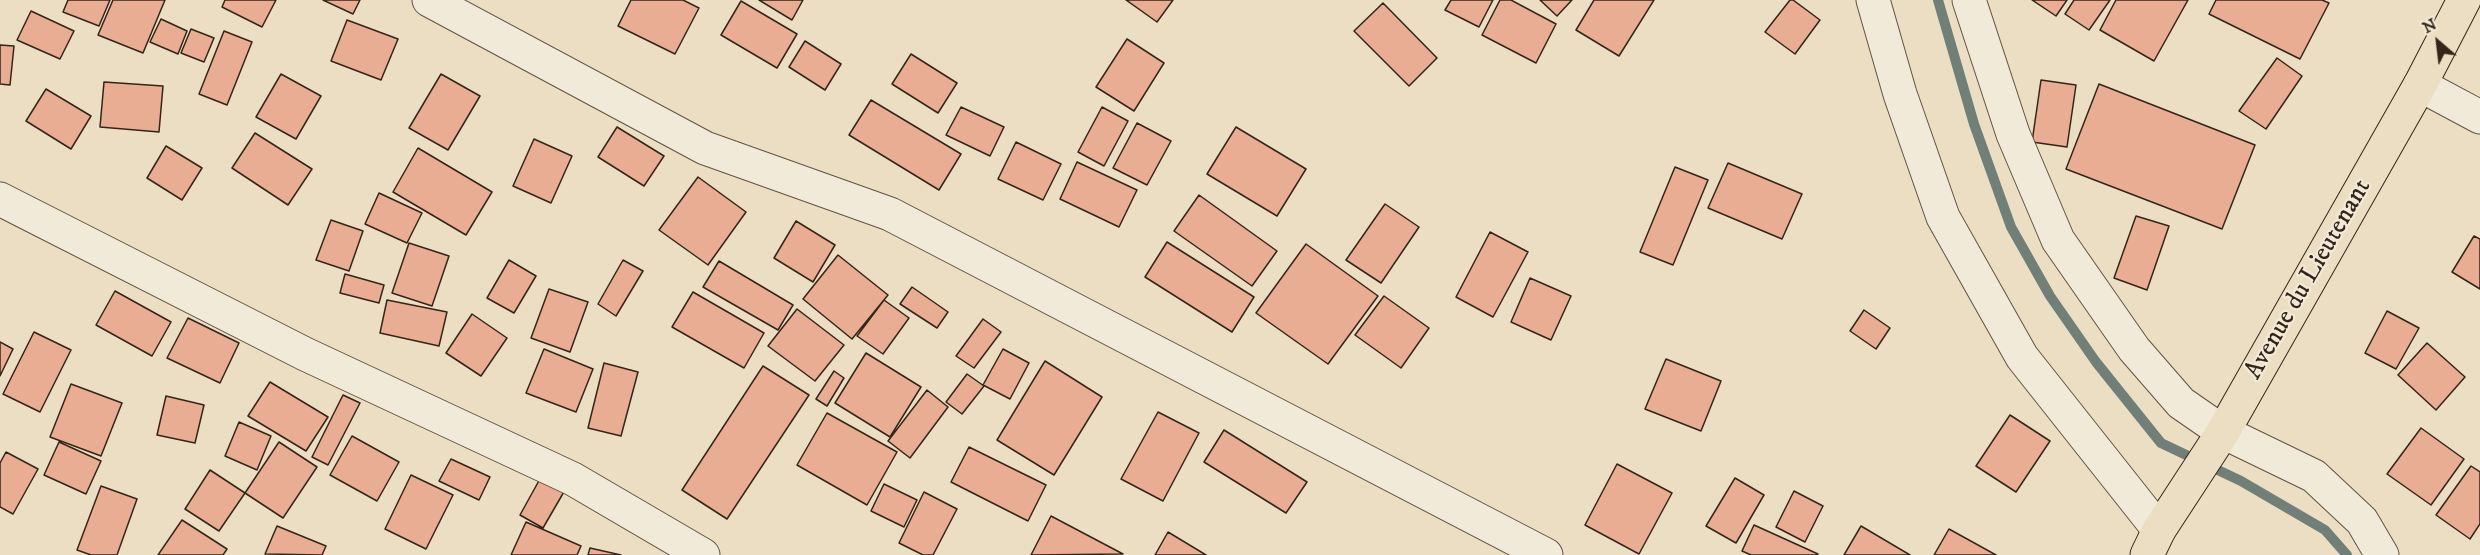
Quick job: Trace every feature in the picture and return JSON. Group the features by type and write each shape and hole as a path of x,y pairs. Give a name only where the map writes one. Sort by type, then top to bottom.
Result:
{"main road":[{"name":"Avenue du Lieutenant","path":"2160,532 2223,432 2421,84 2464,0"}],"street":[{"path":"429,0 705,148 890,214 1546,555"},
{"path":"1873,0 1900,94 1943,217 2022,357 2160,532"},
{"path":"1970,0 2013,134 2058,240 2133,350 2181,403 2223,432 2314,476 2362,521 2382,555"},
{"path":"2421,84 2480,117"},
{"path":"0,199 305,354 573,479 703,555"}],"building":[{"path":"68,0 110,0 99,26 63,12"},
{"path":"113,0 165,0 143,53 98,35"},
{"path":"225,0 276,0 262,27 222,7"},
{"path":"323,0 360,0 353,14"},
{"path":"631,0 683,0 699,8 675,54 618,26"},
{"path":"759,0 803,0 792,20"},
{"path":"1126,0 1173,0 1157,22"},
{"path":"1451,0 1493,0 1479,27 1445,10"},
{"path":"1500,0 1511,0 1556,24 1536,63 1482,35"},
{"path":"1540,0 1572,0 1557,16"},
{"path":"1594,0 1654,0 1619,56 1576,30"},
{"path":"1790,0 1820,20 1795,54 1765,32"},
{"path":"2032,0 2067,0 2056,16"},
{"path":"2074,0 2110,0 2089,30 2065,14"},
{"path":"2116,0 2188,0 2154,61 2100,30"},
{"path":"2216,0 2322,0 2329,3 2300,59 2209,14"},
{"path":"741,1 797,34 777,68 721,35"},
{"path":"1383,3 1437,58 1409,86 1354,31"},
{"path":"31,11 74,31 60,59 17,40"},
{"path":"161,19 187,31 178,54 150,42"},
{"path":"347,20 398,39 381,80 331,61"},
{"path":"191,29 214,38 204,62 181,53"},
{"path":"224,31 252,42 227,105 199,94"},
{"path":"1127,39 1164,63 1134,111 1096,87"},
{"path":"805,41 841,64 825,90 789,67"},
{"path":"0,45 14,46 10,85 0,84"},
{"path":"911,54 957,83 938,113 892,84"},
{"path":"2277,58 2302,76 2266,129 2239,111"},
{"path":"281,74 321,96 296,139 256,117"},
{"path":"441,74 480,96 448,150 409,128"},
{"path":"2041,80 2076,85 2067,147 2032,142"},
{"path":"104,82 163,86 159,132 100,127"},
{"path":"2099,84 2255,145 2222,229 2066,169"},
{"path":"46,89 91,116 71,149 26,121"},
{"path":"871,100 961,154 939,190 849,135"},
{"path":"961,107 1004,127 990,156 946,135"},
{"path":"1102,107 1128,121 1104,166 1078,152"},
{"path":"1137,123 1171,141 1147,185 1113,168"},
{"path":"617,127 664,156 644,186 598,157"},
{"path":"1236,127 1306,169 1277,216 1207,174"},
{"path":"255,133 312,169 288,205 232,168"},
{"path":"534,139 572,156 551,203 513,186"},
{"path":"1016,142 1061,164 1043,200 998,179"},
{"path":"166,146 202,168 182,200 147,178"},
{"path":"418,148 492,192 466,235 393,192"},
{"path":"1077,162 1137,190 1119,227 1060,199"},
{"path":"1728,163 1802,194 1782,239 1708,208"},
{"path":"1675,167 1708,180 1673,265 1640,252"},
{"path":"698,177 746,212 708,265 659,230"},
{"path":"379,193 422,213 407,243 365,224"},
{"path":"1199,195 1277,251 1252,286 1174,231"},
{"path":"1385,204 1419,227 1381,283 1346,260"},
{"path":"2136,216 2169,226 2147,290 2114,278"},
{"path":"331,220 363,231 349,271 316,260"},
{"path":"796,221 835,245 813,282 774,258"},
{"path":"1490,232 1528,252 1493,317 1456,297"},
{"path":"2474,236 2480,239 2480,289 2452,272"},
{"path":"1167,242 1254,297 1232,332 1145,277"},
{"path":"409,243 449,256 432,306 392,293"},
{"path":"1306,244 1378,296 1328,364 1256,313"},
{"path":"838,255 888,295 852,339 803,299"},
{"path":"509,260 536,276 514,313 487,298"},
{"path":"623,260 643,271 616,316 598,304"},
{"path":"719,261 793,305 778,330 703,287"},
{"path":"345,274 384,285 379,303 340,293"},
{"path":"1530,278 1571,296 1551,340 1511,322"},
{"path":"912,287 948,312 937,328 900,304"},
{"path":"549,289 588,302 570,352 531,338"},
{"path":"115,291 171,322 152,356 96,325"},
{"path":"693,292 764,333 744,368 672,327"},
{"path":"1384,296 1429,328 1401,368 1355,335"},
{"path":"387,300 447,312 439,346 380,333"},
{"path":"884,300 909,318 883,354 857,336"},
{"path":"797,309 844,345 815,381 768,346"},
{"path":"1864,310 1890,328 1876,349 1850,331"},
{"path":"2387,311 2419,328 2396,369 2365,353"},
{"path":"472,314 507,338 481,376 446,353"},
{"path":"188,318 239,343 220,383 167,358"},
{"path":"983,319 1001,332 974,368 956,356"},
{"path":"34,332 71,350 40,412 3,394"},
{"path":"0,342 13,349 0,376"},
{"path":"2427,343 2465,377 2436,410 2398,375"},
{"path":"544,349 593,369 576,412 526,393"},
{"path":"1003,349 1029,363 1010,399 983,385"},
{"path":"866,353 921,387 890,437 835,403"},
{"path":"1666,359 1721,381 1701,431 1645,409"},
{"path":"1045,361 1102,397 1054,475 997,440"},
{"path":"604,363 638,372 621,436 588,428"},
{"path":"763,366 809,395 727,519 682,490"},
{"path":"834,371 844,378 827,406 816,399"},
{"path":"967,374 984,386 962,414 946,402"},
{"path":"270,382 328,417 306,451 248,416"},
{"path":"71,384 122,403 101,456 50,437"},
{"path":"927,390 948,407 910,458 888,441"},
{"path":"343,395 360,403 328,465 312,457"},
{"path":"166,396 204,405 195,443 157,435"},
{"path":"1158,412 1199,433 1163,501 1121,479"},
{"path":"827,413 897,452 867,505 797,465"},
{"path":"2010,415 2050,441 2016,492 1976,466"},
{"path":"239,422 271,436 257,470 225,456"},
{"path":"2421,428 2464,459 2431,505 2387,474"},
{"path":"1224,430 1307,482 1286,513 1204,462"},
{"path":"352,436 399,462 377,501 330,475"},
{"path":"59,442 101,461 86,494 44,475"},
{"path":"279,442 317,467 283,518 245,493"},
{"path":"969,447 1046,485 1028,521 951,482"},
{"path":"6,452 38,469 13,514 0,507 0,463"},
{"path":"451,459 490,477 479,500 439,481"},
{"path":"1617,464 1672,493 1639,554 1585,525"},
{"path":"2471,466 2480,472 2480,524 2470,539 2436,515"},
{"path":"210,470 245,493 219,531 185,509"},
{"path":"411,475 453,495 426,549 385,529"},
{"path":"541,477 565,490 543,528 520,515"},
{"path":"1735,478 1764,495 1736,543 1706,526"},
{"path":"884,484 917,500 904,527 871,511"},
{"path":"101,486 137,499 117,555 91,555 77,550"},
{"path":"1794,491 1823,506 1805,542 1776,527"},
{"path":"924,492 957,509 933,555 923,555 899,543"},
{"path":"1051,516 1123,554 1031,555"},
{"path":"182,520 227,549 223,555 158,555"},
{"path":"526,522 581,546 577,555 511,555"},
{"path":"1754,525 1818,554 1751,555 1742,551"},
{"path":"277,526 326,546 322,555 265,554"},
{"path":"1861,526 1910,555 1844,555"},
{"path":"1949,529 1996,555 1934,555"},
{"path":"1168,532 1206,555 1155,555"},
{"path":"590,548 621,555 588,555"}],"waterway":[{"path":"1938,0 1974,124 2011,227 2050,296 2096,362 2161,443 2241,481 2325,530 2347,555"}]}
